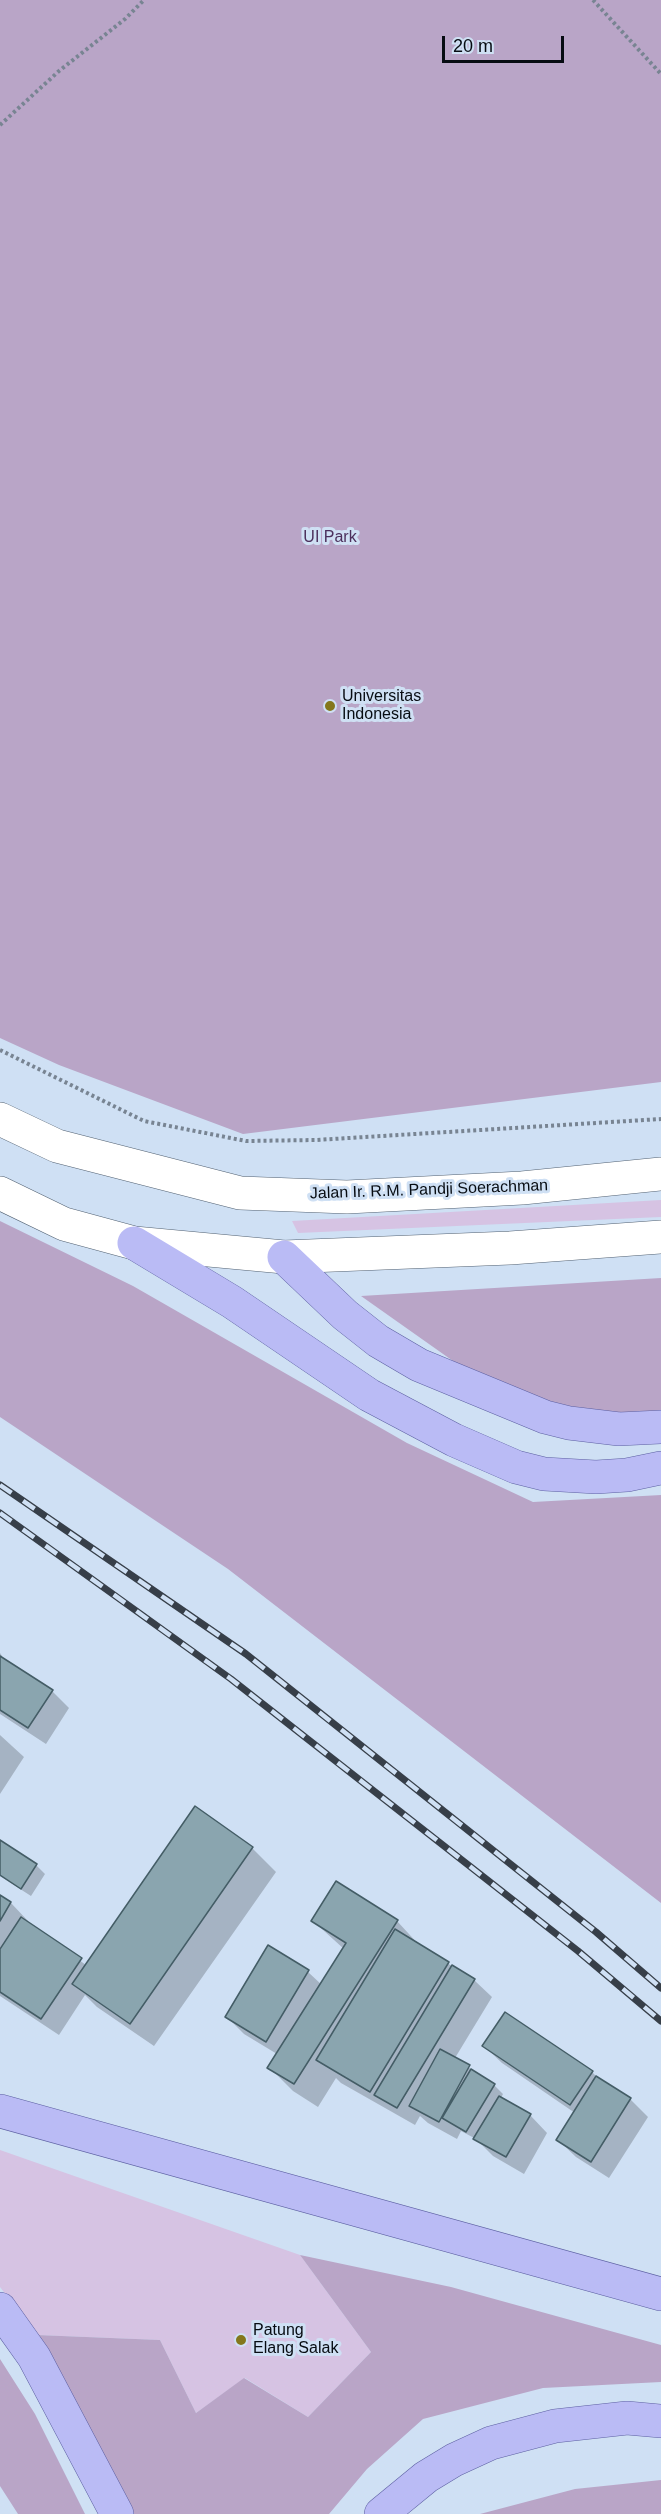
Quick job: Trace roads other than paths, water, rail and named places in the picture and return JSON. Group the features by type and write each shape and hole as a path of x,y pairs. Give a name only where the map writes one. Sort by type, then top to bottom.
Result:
{"main road":[{"path":"134,1243 232,1302 369,1395 454,1440 516,1467 544,1474 596,1477 627,1475 661,1468"},
{"path":"284,1257 345,1315 378,1341 418,1365 545,1417 569,1424 619,1429 661,1427"},
{"path":"0,2111 661,2294"},
{"path":"0,2309 34,2357 117,2514"},
{"path":"381,2514 426,2477 454,2460 491,2443 555,2426 627,2418 661,2421"}],"street":[{"name":"Jalan Ir. R.M. Pandji Soerachman","path":"0,1119 57,1146 240,1193 371,1196 522,1188 661,1174"},
{"path":"0,1193 64,1224 134,1243 284,1257 510,1248 661,1237"}],"railway":[{"path":"0,1485 246,1654 596,1932 661,1988"},
{"path":"0,1513 231,1679 578,1951 661,2021"}],"place":[{"name":"Universitas Indonesia","path":"330,706"},
{"name":"Patung Elang Salak","path":"241,2340"}],"park label":[{"name":"UI Park","path":"330,538"}]}
